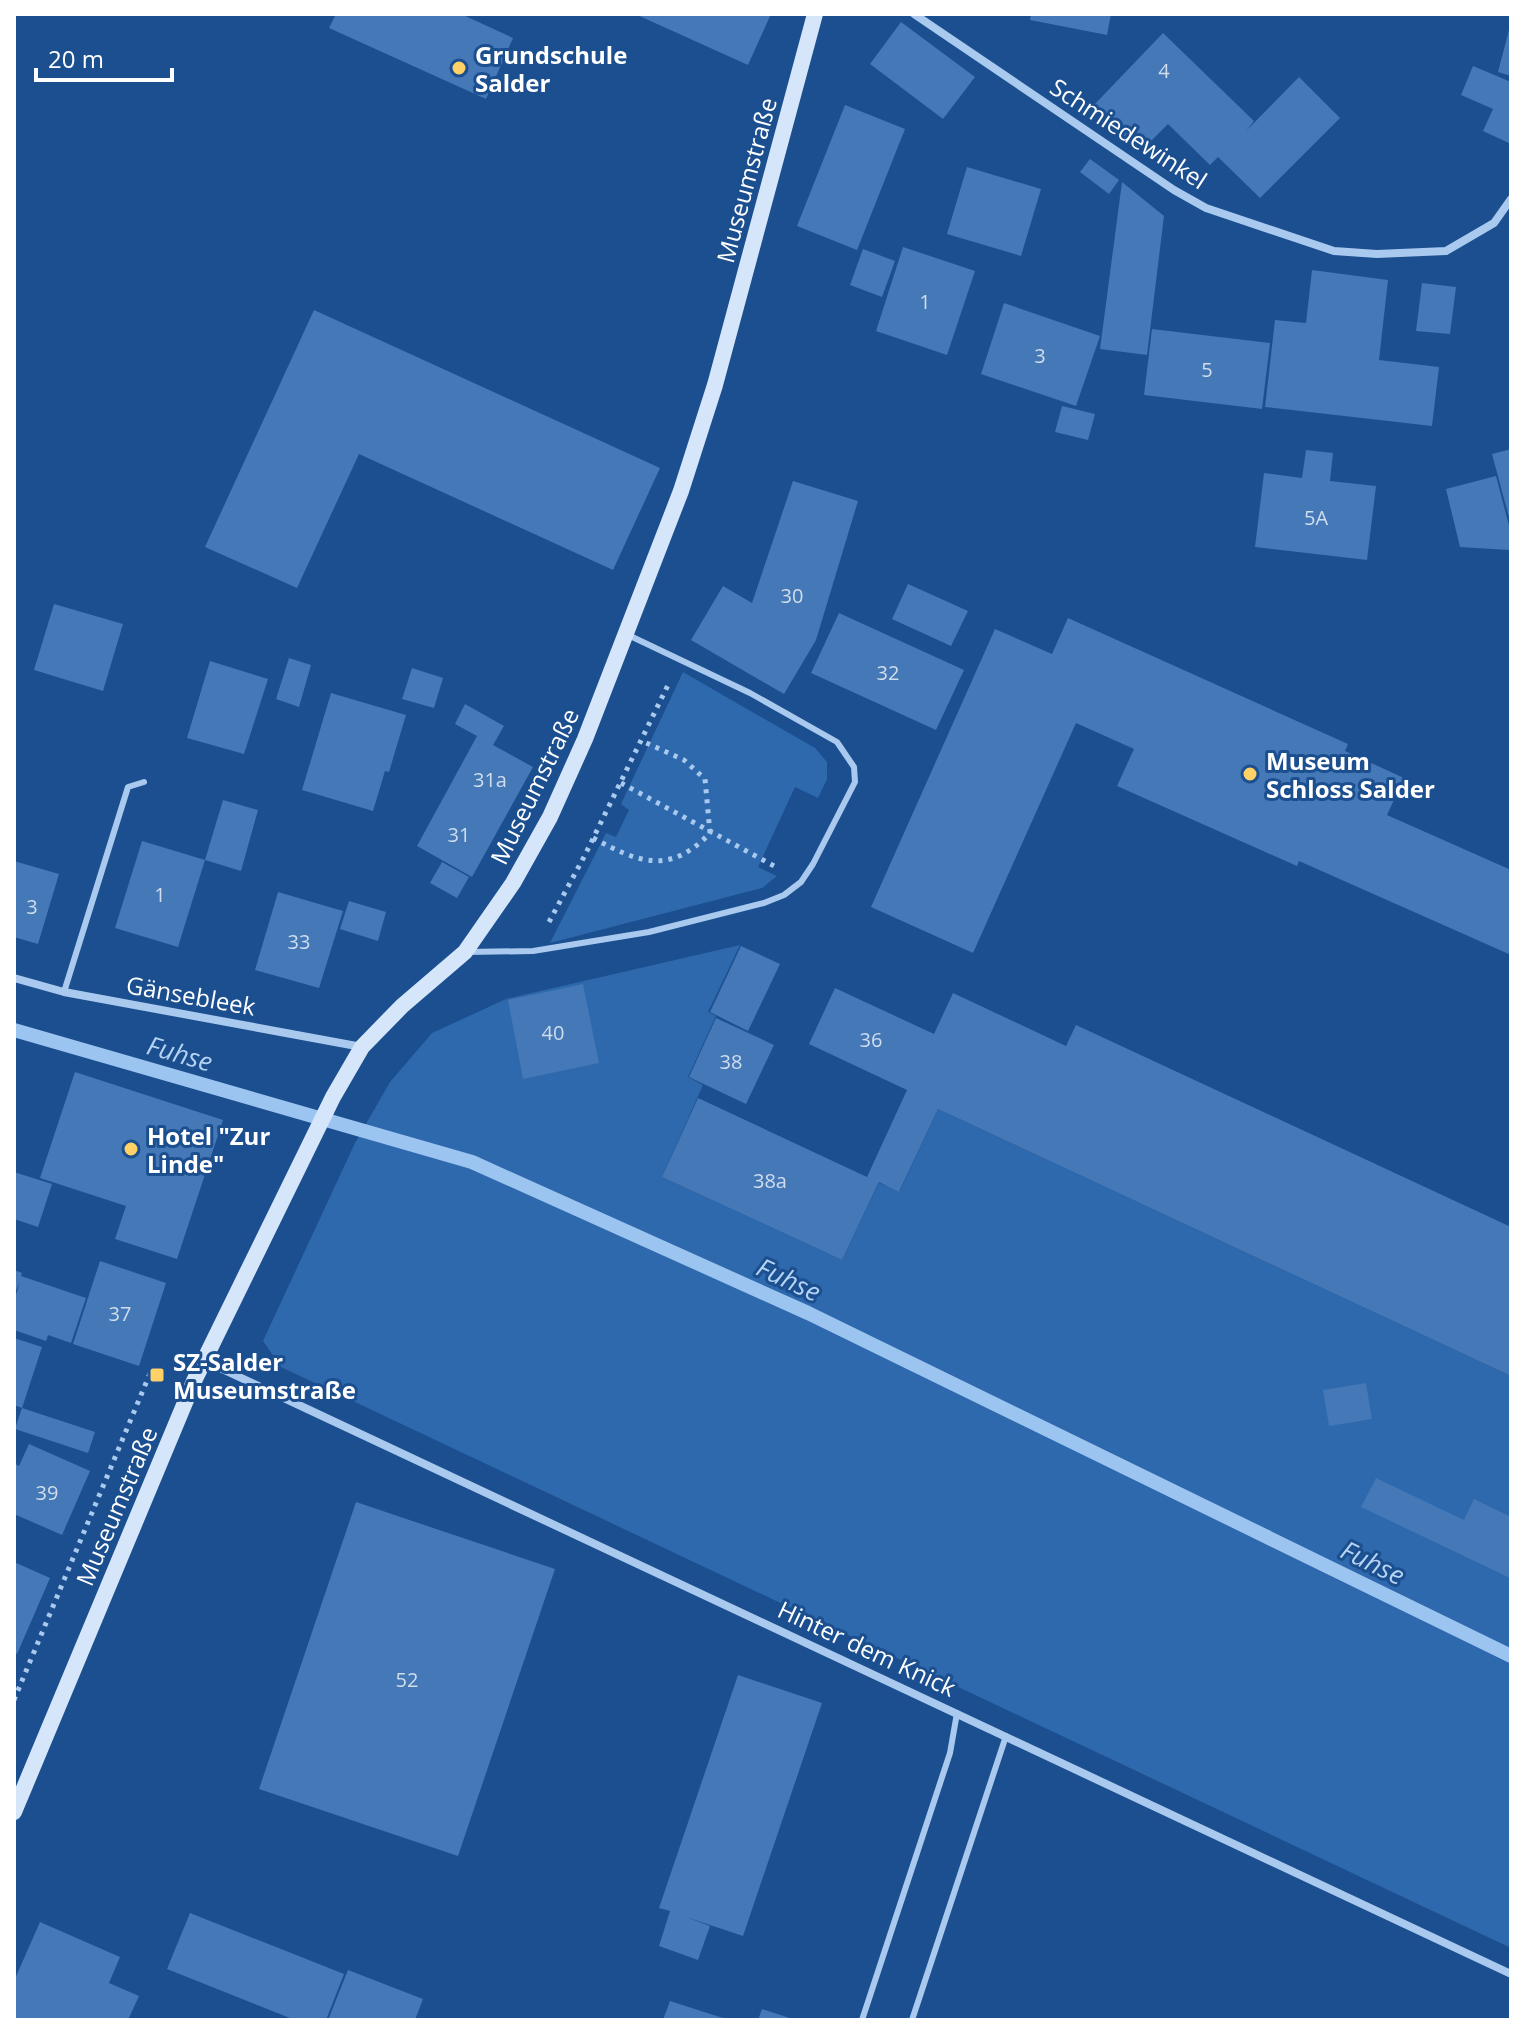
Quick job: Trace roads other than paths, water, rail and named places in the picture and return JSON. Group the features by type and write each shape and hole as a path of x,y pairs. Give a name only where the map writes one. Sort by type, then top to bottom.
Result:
{"main road":[{"name":"Museumstraße","path":"14,1812 205,1361 333,1097 362,1047 402,1006 465,952 513,883 550,817 601,702 681,491 715,385 815,14"}],"street":[{"name":"Schmiedewinkel","path":"914,14 1174,190 1206,208 1334,251 1416,254 1446,251 1494,223 1511,199"},
{"name":"Gänsebleek","path":"14,978 64,992 362,1047"},
{"name":"Hinter dem Knick","path":"205,1361 1511,1974"}],"lane":[{"path":"465,952 533,951 649,932 764,903 784,895 801,882 813,864 855,782 854,767 837,742 750,693 626,634"},
{"path":"64,992 128,787 144,782"},
{"path":"862,2020 950,1753 957,1713"},
{"path":"912,2020 1006,1736"}],"waterway":[{"name":"Fuhse","path":"14,1030 472,1162 808,1313 1511,1656"}],"place":[{"name":"Grundschule Salder","path":"459,68"},
{"name":"Museum Schloss Salder","path":"1250,774"},
{"name":"Hotel \"Zur Linde\"","path":"131,1149"},
{"name":"SZ-Salder Museumstraße","path":"157,1375"}]}
